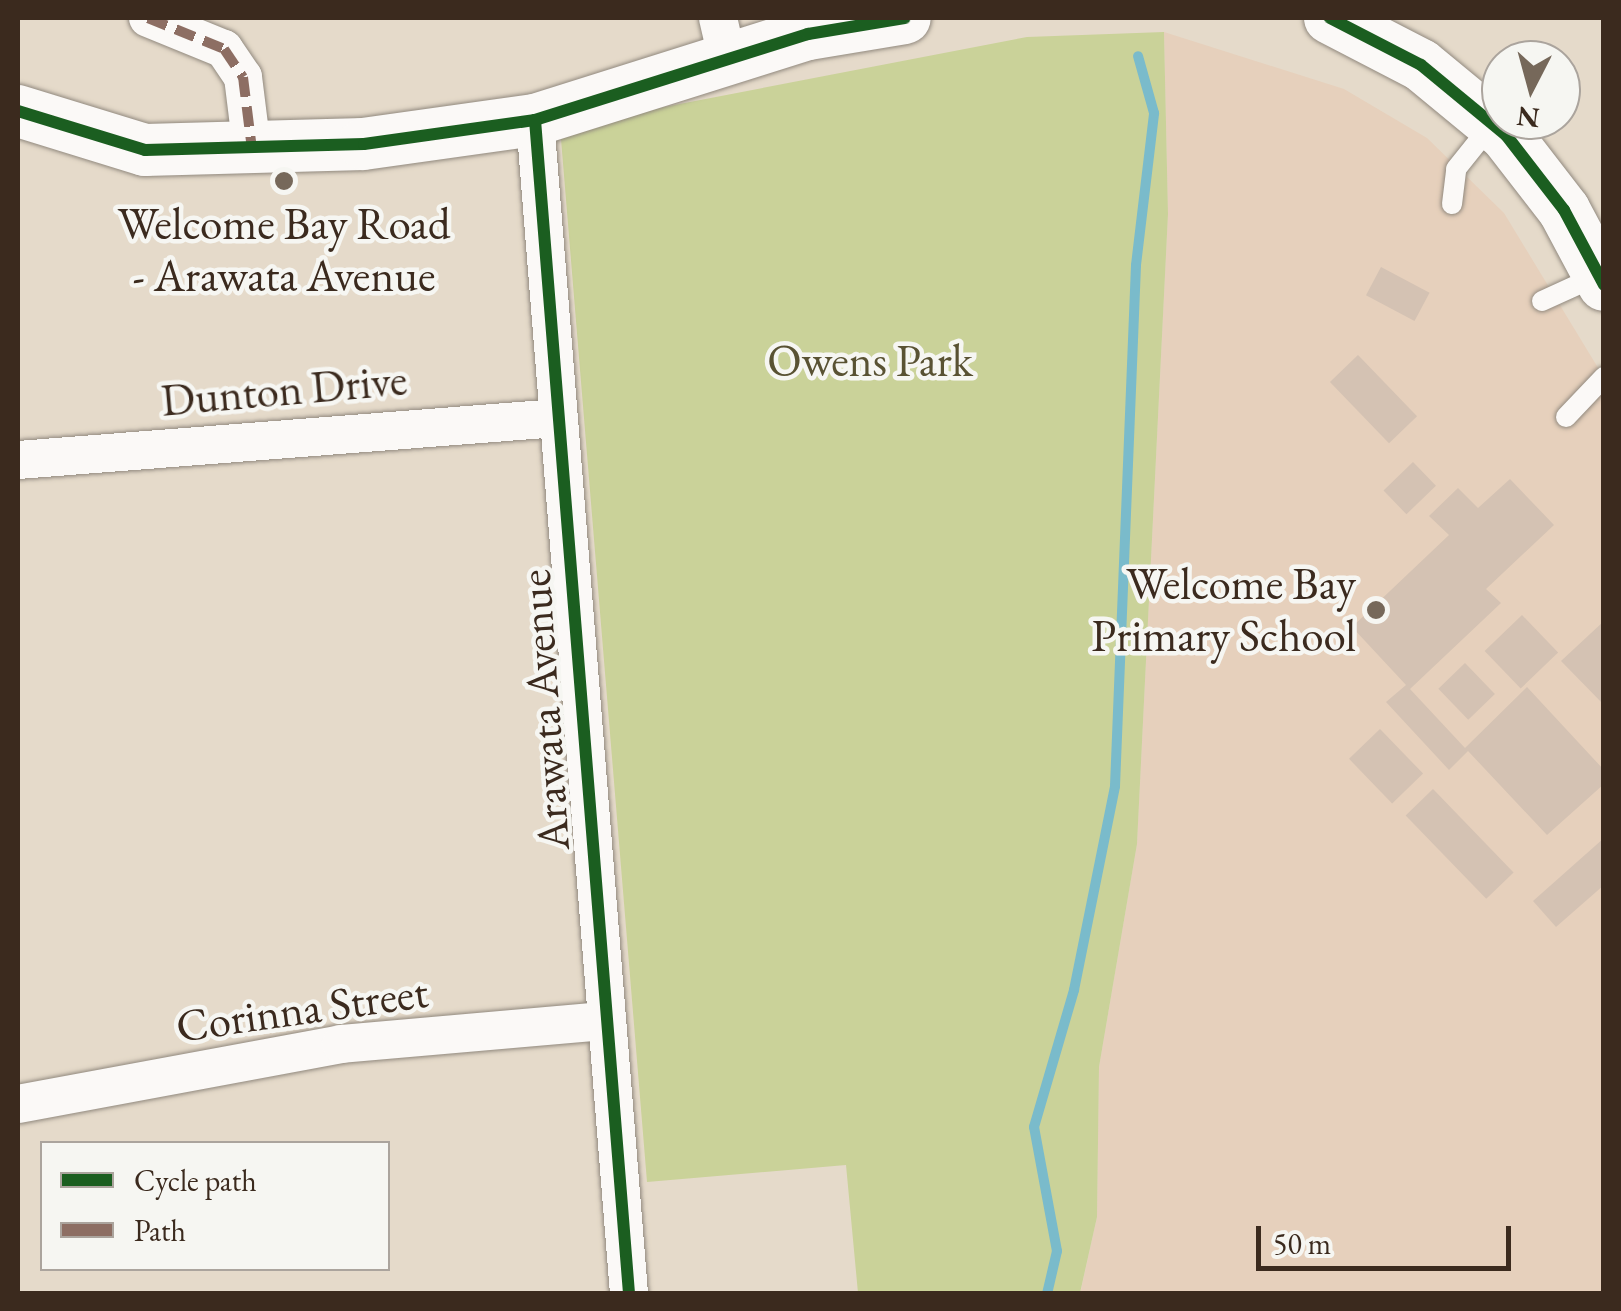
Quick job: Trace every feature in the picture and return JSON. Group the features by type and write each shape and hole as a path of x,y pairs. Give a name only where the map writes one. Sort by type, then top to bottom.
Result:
{"main road":[{"path":"18,111 144,150 252,150 536,120 722,38 905,18"},
{"path":"1343,19 1422,64 1481,113"},
{"path":"1507,140 1564,210 1601,280"}],"street":[{"path":"148,18 224,49 243,77 252,150"},
{"name":"Arawata Avenue","path":"536,120 602,1021 629,1294"},
{"name":"Dunton Drive","path":"18,460 558,418"},
{"name":"Corinna Street","path":"18,1104 340,1044 602,1021"}],"lane":[{"path":"1452,204 1456,169 1481,138"},
{"path":"1542,301 1601,280"},
{"path":"1566,417 1604,377"}],"shaded area":[{"name":"Welcome Bay Primary School","path":"1164,32 1344,89 1427,138 1504,213 1603,376 1603,1293 1080,1294 1097,1217 1099,1067 1137,844 1168,214"}],"green space":[{"name":"Owens Park","path":"1164,32 1168,214 1137,844 1099,1067 1097,1217 1080,1293 858,1293 846,1165 647,1182 560,127 1027,37"}],"building":[{"path":"1381,267 1430,293 1415,321 1366,295"},
{"path":"1358,355 1417,416 1389,443 1330,382"},
{"path":"1413,462 1436,486 1406,514 1384,490"},
{"path":"1510,479 1554,525 1486,589 1501,603 1410,689 1465,748 1527,687 1604,770 1604,784 1547,835 1468,751 1449,770 1386,702 1406,685 1352,627 1449,535 1429,516 1458,488 1478,508"},
{"path":"1522,615 1558,652 1521,689 1485,651"},
{"path":"1604,621 1604,705 1561,661"},
{"path":"1465,663 1495,694 1468,720 1438,689"},
{"path":"1380,729 1423,774 1392,803 1349,759"},
{"path":"1433,789 1514,872 1486,899 1406,815"},
{"path":"1604,838 1604,885 1556,927 1533,901"}],"waterway":[{"path":"1047,1294 1057,1251 1034,1127 1074,990 1115,786 1136,265 1154,113 1138,56"}],"marked path":[{"path":"148,18 224,49 243,77 252,149"}],"cycle path":[{"path":"18,111 145,150 364,144 535,120 808,34 905,18"},
{"path":"1330,18 1421,65 1506,135 1564,210 1604,285"},
{"path":"535,120 629,1294"}],"place":[{"name":"Welcome Bay Road - Arawata Avenue","path":"284,181"},
{"name":"Welcome Bay Primary School","path":"1376,610"}]}
